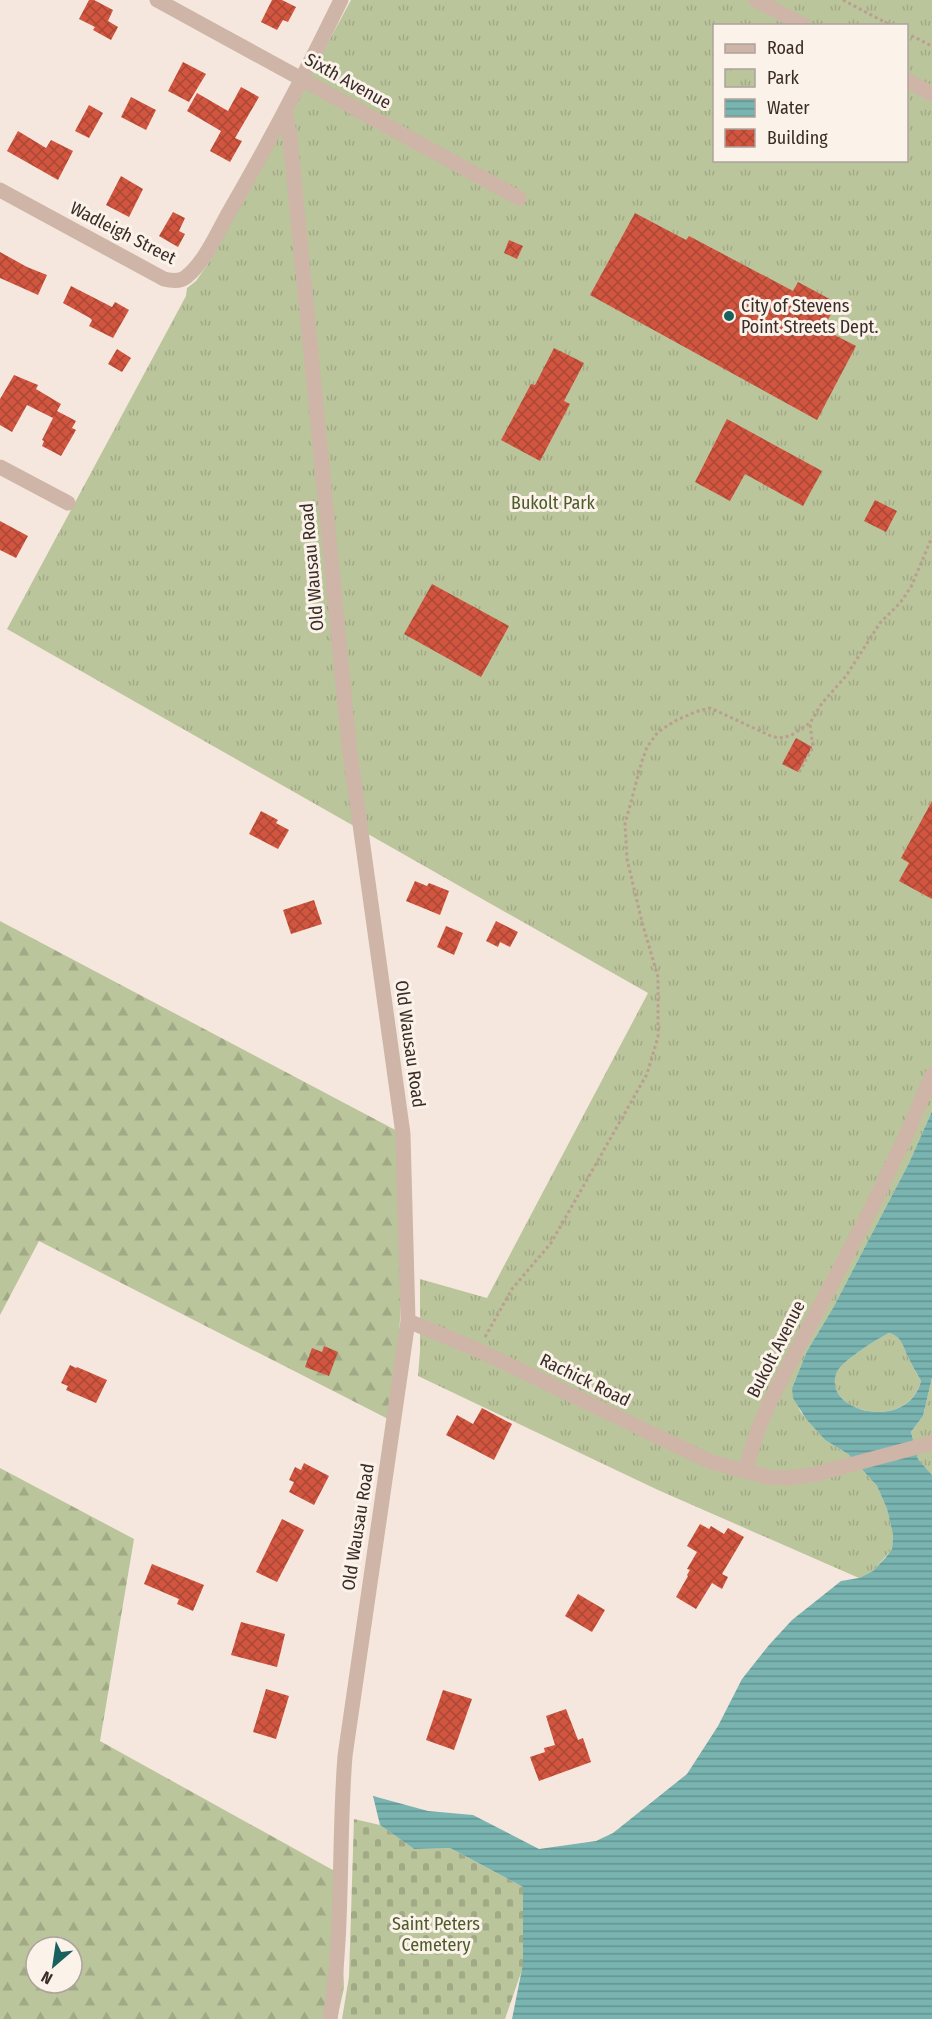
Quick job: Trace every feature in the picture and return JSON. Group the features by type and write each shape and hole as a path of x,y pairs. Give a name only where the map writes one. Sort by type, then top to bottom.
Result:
{"street":[{"name":"Sixth Avenue","path":"157,0 519,198"},
{"path":"285,112 341,0"},
{"path":"756,0 801,24"},
{"path":"908,81 932,94"},
{"name":"Wadleigh Street","path":"0,190 157,276 171,281 180,281 191,272 209,246 285,112"},
{"name":"Old Wausau Road","path":"285,112 290,137 349,745 403,1134 408,1321 345,1756 341,1797 340,1931 336,1983 330,2019"},
{"path":"0,467 68,503"},
{"name":"Bukolt Avenue","path":"745,1471 757,1432 771,1399 871,1209 932,1075"},
{"name":"Rachick Road","path":"408,1321 478,1350 711,1462 745,1471"},
{"path":"745,1471 769,1477 788,1478 816,1474 926,1445"}],"path":[{"path":"843,0 888,24"},
{"path":"908,34 932,46"},
{"path":"478,1350 512,1289 551,1243 647,1074 654,1054 658,1037 658,977 627,859 625,824 647,747 658,732 675,721 710,708 779,738 790,736 810,723 822,703 846,676 874,631 900,603 911,587 932,537"},
{"path":"798,772 813,747 810,723"}],"green space":[{"name":"Bukolt Park","path":"351,0 932,0 932,1111 909,1163 833,1308 807,1351 792,1388 800,1411 806,1419 825,1440 848,1454 877,1486 887,1509 893,1535 892,1549 873,1571 859,1578 658,1490 418,1376 420,1279 487,1298 648,993 7,629 186,296 187,288 196,281 210,261"},
{"path":"0,921 403,1134 400,1319 394,1422 39,1241 0,1315"},
{"path":"889,1333 902,1343 921,1381 913,1397 900,1407 884,1412 867,1411 852,1406 841,1398 835,1386 837,1372 852,1356"},
{"path":"932,1378 932,1475 918,1459 911,1432 923,1416"},
{"path":"0,1468 134,1539 100,1741 340,1874 344,1988 337,2019 0,2019"},
{"name":"Saint Peters Cemetery","path":"354,1819 380,1825 414,1849 450,1848 523,1887 523,1967 505,2019 342,2019 349,1977"}],"water":[{"path":"932,1111 932,1378 923,1416 911,1432 918,1459 932,1475 932,2019 512,2019 523,1964 523,1887 450,1848 414,1849 380,1825 373,1796 428,1811 473,1815 539,1849 596,1841 613,1833 687,1774 718,1726 742,1679 792,1620 841,1581 859,1578 873,1571 886,1557 892,1549 893,1535 887,1509 877,1486 848,1454 825,1440 806,1419 793,1398 792,1388 807,1351 833,1308 909,1163","holes":["889,1333 902,1343 921,1381 913,1397 900,1407 884,1412 868,1411 853,1406 841,1398 835,1386 840,1367 852,1356"]}],"building":[{"path":"89,0 94,0 113,10 108,21 118,27 111,40 93,30 95,27 79,19"},
{"path":"272,0 282,0 296,7 288,22 283,20 277,30 261,22"},
{"path":"183,62 206,74 189,102 168,91"},
{"path":"241,87 259,97 235,138 242,141 230,162 210,151 221,131 187,111 197,93 228,111"},
{"path":"131,97 156,110 146,130 121,117"},
{"path":"89,105 103,113 89,138 75,131"},
{"path":"18,131 46,148 51,140 73,151 58,180 7,151"},
{"path":"121,176 143,189 129,217 106,205"},
{"path":"173,212 185,218 179,231 185,234 178,247 159,236"},
{"name":"City of Stevens Point Streets Dept.","path":"635,213 686,240 689,236 793,291 798,282 837,303 823,329 856,346 817,420 590,295"},
{"path":"509,240 523,246 517,259 504,253"},
{"path":"0,252 47,275 38,295 0,278"},
{"path":"71,286 112,307 115,302 129,310 113,338 89,326 92,320 90,318 63,303"},
{"path":"554,348 584,363 564,401 570,404 540,461 501,440 531,384 535,385"},
{"path":"117,349 131,358 122,372 108,364"},
{"path":"14,375 38,385 36,389 61,404 57,411 76,421 72,428 76,430 61,456 42,446 44,441 42,440 53,418 27,405 12,432 0,425 0,399"},
{"path":"727,419 822,471 803,506 745,474 730,501 695,482"},
{"path":"875,500 897,511 886,532 864,521"},
{"path":"0,521 28,536 16,558 0,550"},
{"path":"432,584 509,626 481,677 404,634"},
{"path":"796,738 812,747 798,772 782,764"},
{"path":"932,801 932,899 899,881 909,863 901,858"},
{"path":"261,811 278,820 276,823 289,830 278,849 249,834"},
{"path":"415,881 427,886 429,883 449,891 440,915 406,901"},
{"path":"314,900 322,924 291,934 283,910"},
{"path":"496,921 518,932 510,947 500,942 498,947 486,941"},
{"path":"446,926 463,933 454,955 437,947"},
{"path":"324,1346 338,1352 329,1376 305,1367 312,1348 322,1352"},
{"path":"70,1365 107,1380 96,1403 66,1390 68,1386 61,1383"},
{"path":"482,1408 512,1424 494,1460 446,1435 457,1415 473,1424"},
{"path":"304,1463 329,1476 314,1505 289,1492 294,1482 289,1480 295,1467 301,1470"},
{"path":"282,1519 304,1530 277,1582 256,1572"},
{"path":"700,1524 709,1529 711,1526 724,1534 728,1528 744,1537 722,1574 728,1577 722,1589 712,1583 696,1609 676,1597 688,1576 690,1570 687,1569 697,1552 687,1546"},
{"path":"152,1564 204,1585 193,1611 177,1604 179,1599 144,1584"},
{"path":"578,1594 605,1610 592,1632 565,1616"},
{"path":"241,1622 285,1634 277,1667 231,1655"},
{"path":"266,1689 289,1696 276,1739 253,1732"},
{"path":"443,1690 472,1699 454,1750 426,1740"},
{"path":"566,1709 578,1740 583,1738 591,1762 539,1781 530,1757 545,1752 544,1748 555,1745 546,1716"}],"place":[{"name":"City of Stevens Point Streets Dept.","path":"729,316"}]}
